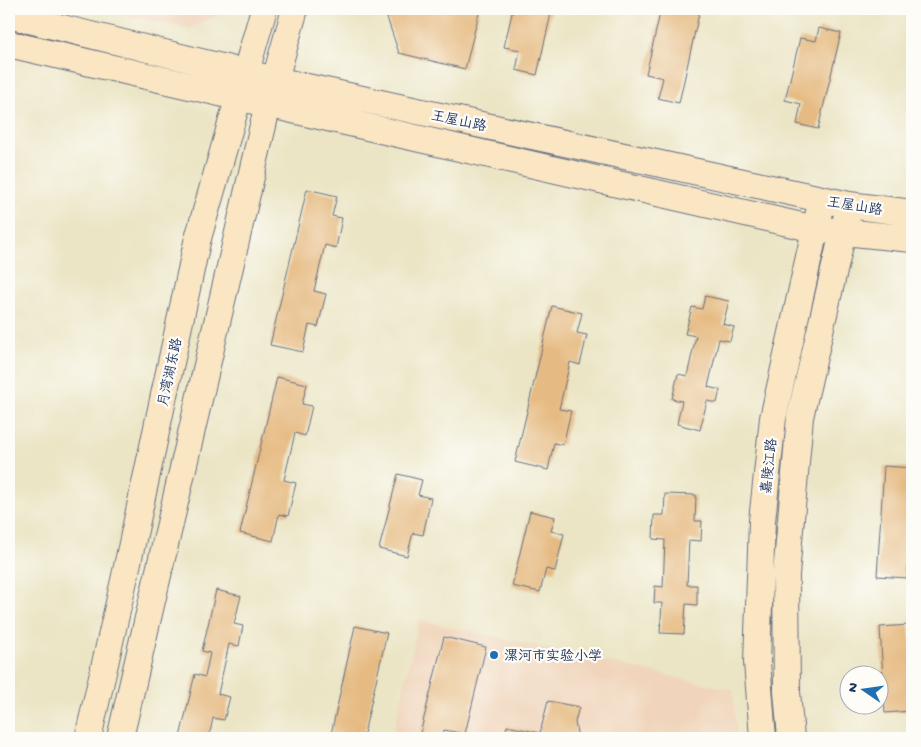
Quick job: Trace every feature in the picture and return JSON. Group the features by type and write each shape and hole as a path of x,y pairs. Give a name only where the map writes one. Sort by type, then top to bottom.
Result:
{"street":[{"name":"月湾湖东路","path":"88,738 198,242 264,9"},
{"path":"120,738 272,92 295,9"},
{"name":"王屋山路","path":"9,15 245,73 272,92 815,229 912,239"},
{"name":"王屋山路","path":"9,44 238,97 272,92 849,206 912,213"},
{"name":"嘉陵江路","path":"763,738 757,662 762,520 773,418 822,200"},
{"name":"嘉陵江路","path":"791,738 787,692 786,575 800,417 849,206"}],"shaded area":[{"path":"95,9 230,9 189,29"},
{"name":"漯河市实验小学","path":"419,620 733,690 737,738 392,738"}],"building":[{"path":"384,9 480,9 465,69 399,53"},
{"path":"513,9 552,9 537,75 516,70 520,50 504,47"},
{"path":"661,9 700,9 679,103 658,98 663,78 646,74"},
{"path":"819,28 841,33 818,129 797,124 801,104 785,100 800,38 816,41"},
{"path":"912,92 912,114 907,112"},
{"path":"307,189 337,196 332,216 342,218 336,248 325,245 314,291 326,294 318,327 309,325 303,352 270,345"},
{"path":"705,296 729,301 723,324 734,327 730,341 719,339 708,387 720,390 717,403 707,401 700,430 677,424 682,401 672,399 678,374 687,376 696,336 685,334 692,307 702,309"},
{"path":"552,306 582,313 577,333 587,335 580,365 570,362 559,409 571,411 563,445 554,443 548,470 515,462"},
{"path":"277,377 307,384 302,404 312,406 305,436 295,433 284,480 296,483 288,516 279,514 273,541 240,533"},
{"path":"884,466 912,468 912,551 909,551 907,578 877,576"},
{"path":"398,474 422,480 418,495 431,498 423,535 413,533 407,556 379,549"},
{"path":"665,494 696,495 695,521 702,521 701,541 689,540 687,585 697,585 697,605 686,604 684,634 660,633 662,603 654,603 655,586 663,587 665,540 653,539 654,515 664,515"},
{"path":"530,511 555,517 551,531 564,534 555,571 546,569 540,592 512,586"},
{"path":"216,590 241,596 234,624 243,626 239,646 229,644 218,694 230,697 224,720 213,718 209,738 184,738 180,737 195,674 205,677 210,653 202,651"},
{"path":"909,625 912,682 908,682 911,711 888,713 888,664 882,664 880,627"},
{"path":"355,626 387,633 363,738 331,734"},
{"path":"444,637 486,647 465,734 444,730 442,737 446,738 419,738"},
{"path":"548,701 579,707 575,722 578,738 504,738 507,726 540,733"}],"place":[{"name":"漯河市实验小学","path":"494,655"}]}
